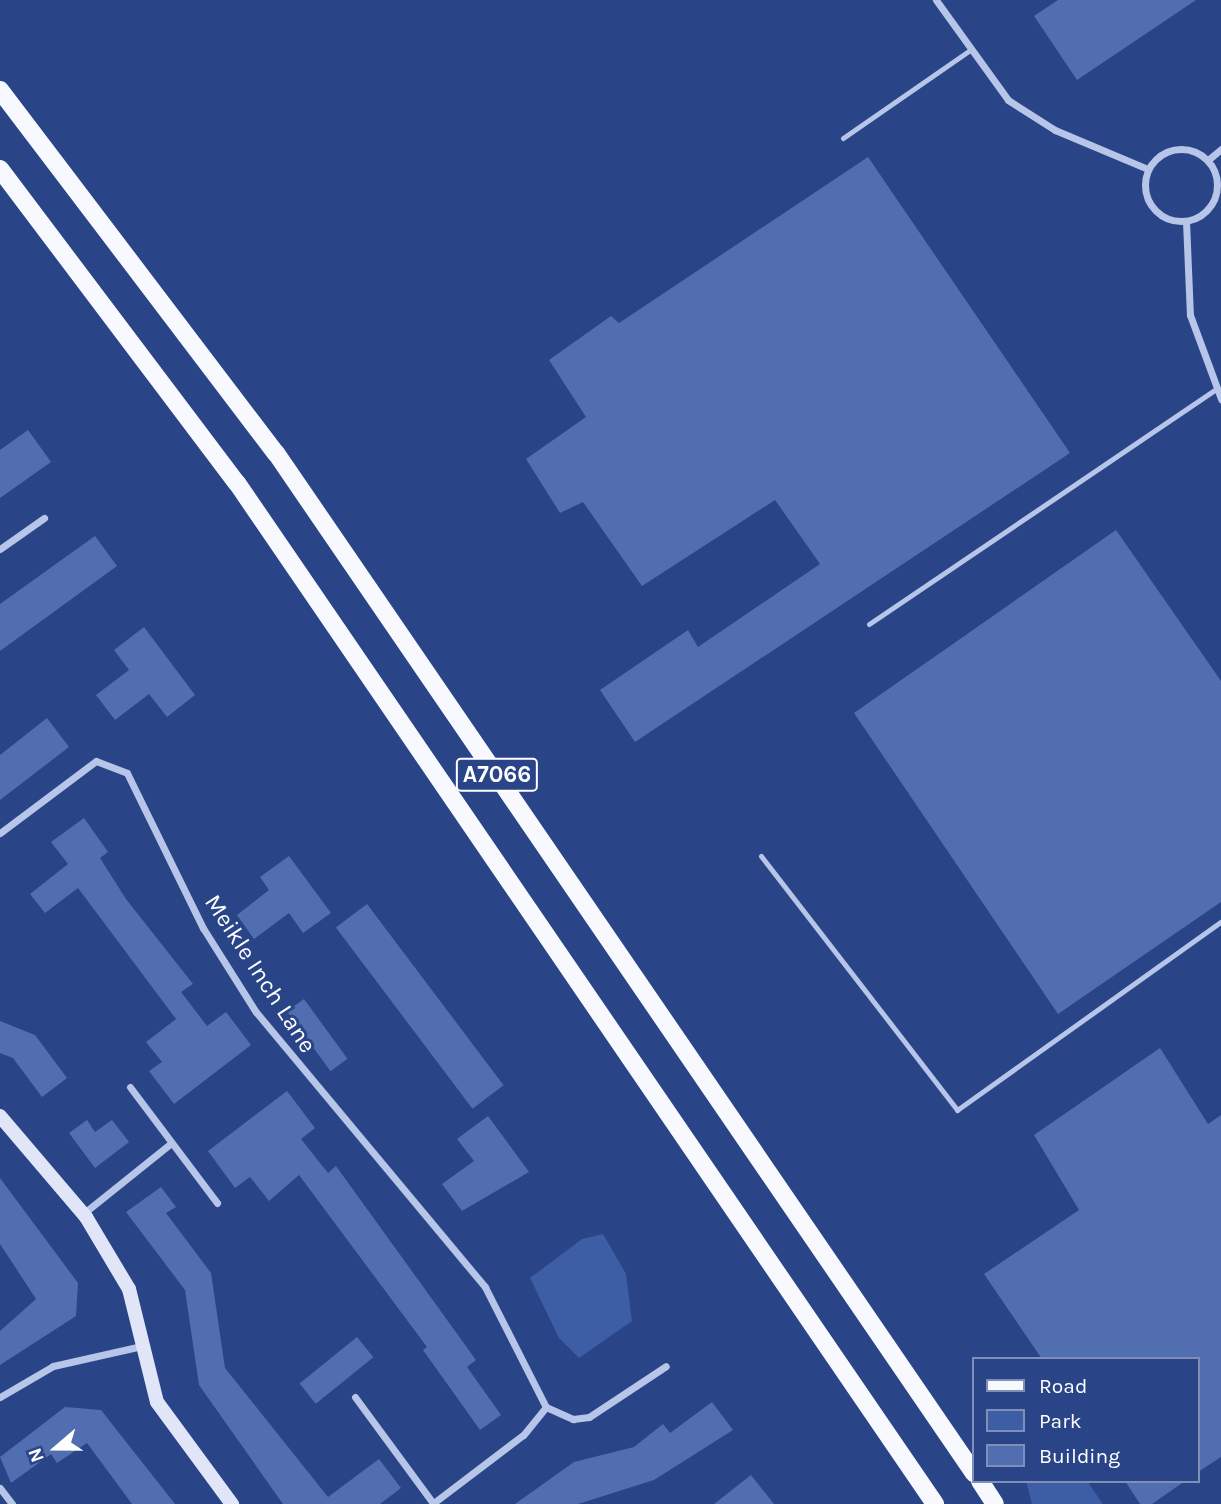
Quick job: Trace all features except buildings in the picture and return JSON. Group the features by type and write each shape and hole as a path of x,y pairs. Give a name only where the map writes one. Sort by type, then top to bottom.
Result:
{"main road":[{"name":"A7066","path":"0,90 276,453 972,1470"},
{"name":"A7066","path":"0,169 237,483 935,1504"},
{"path":"981,1483 995,1504"}],"street":[{"path":"936,0 1008,100 1055,130 1148,169"},
{"path":"1148,169 1175,148 1208,160"},
{"path":"1208,160 1221,149"},
{"path":"1148,169 1148,202 1164,218 1186,221 1206,211 1217,192 1208,160"},
{"path":"1186,221 1190,315 1215,390 1221,400"},
{"path":"0,550 44,518"},
{"name":"Meikle Inch Lane","path":"0,833 96,761 127,773 175,877 247,1000 287,1056 378,1153 485,1287 546,1407"},
{"path":"130,1087 169,1145 217,1203"},
{"path":"0,1116 83,1213 129,1289 157,1402 232,1504"},
{"path":"83,1213 169,1145"},
{"path":"0,1397 53,1366 142,1346"},
{"path":"355,1397 433,1503 523,1435 546,1407 573,1419 589,1417 666,1366"},
{"path":"0,1488 12,1504"}],"lane":[{"path":"843,138 970,50"},
{"path":"869,624 1215,390"},
{"path":"761,856 957,1110 1221,922"}],"green space":[{"path":"603,1234 626,1274 632,1321 579,1358 559,1338 530,1278 582,1239"},
{"path":"1027,1483 1088,1483 1103,1504 1032,1504"}]}
